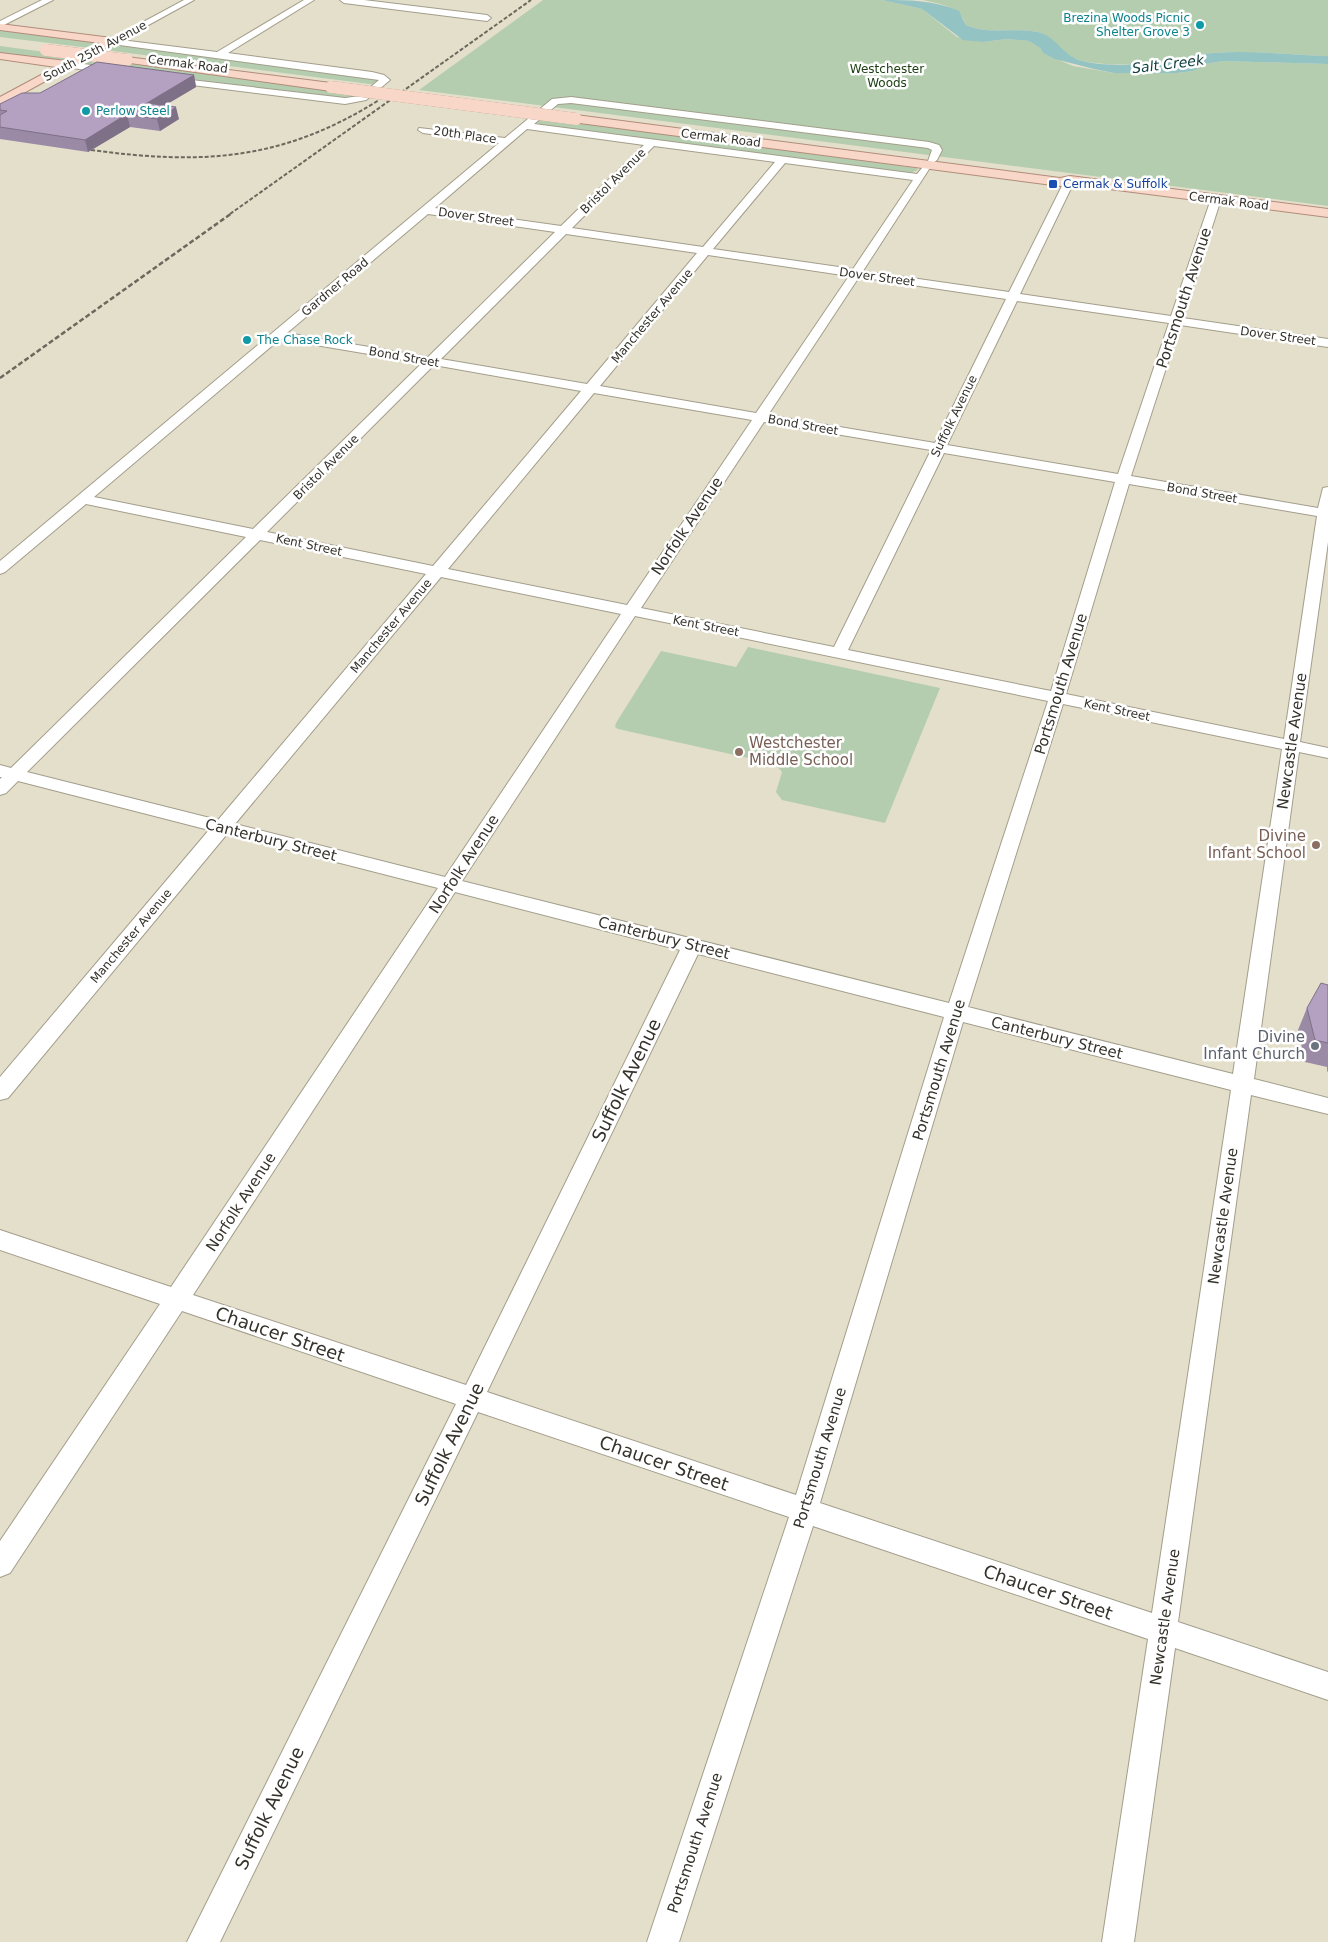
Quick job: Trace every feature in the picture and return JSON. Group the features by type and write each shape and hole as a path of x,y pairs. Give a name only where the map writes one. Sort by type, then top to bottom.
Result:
{"main road":[{"path":"0,25 112,41"},
{"name":"South 25th Avenue","path":"0,102 112,41"},
{"name":"Cermak Road","path":"43,47 578,117 927,167 1060,182 1070,180 1328,213"},
{"path":"0,56 68,65"}],"street":[{"path":"0,25 49,0"},
{"name":"South 25th Avenue","path":"112,41 190,0"},
{"path":"219,55 310,0"},
{"path":"344,0 488,18"},
{"name":"Cermak Road","path":"112,41 372,75 382,77 385,80 363,98 346,101 156,77"},
{"name":"Cermak Road","path":"68,65 127,73"},
{"name":"Cermak Road","path":"525,126 782,160 927,167 937,150 929,145 571,100 555,101"},
{"name":"Gardner Road","path":"0,569 555,101"},
{"name":"20th Place","path":"423,130 508,141"},
{"name":"Bristol Avenue","path":"0,789 7,773 258,535 651,143"},
{"name":"Manchester Avenue","path":"0,1092 782,160"},
{"name":"Norfolk Avenue","path":"0,1564 927,167"},
{"name":"Suffolk Avenue","path":"839,653 1070,180"},
{"name":"Portsmouth Avenue","path":"663,1942 805,1510 956,1012 1057,698 1123,479 1216,199"},
{"name":"Dover Street","path":"426,210 1328,343"},
{"name":"Bond Street","path":"278,335 1326,514"},
{"name":"Newcastle Avenue","path":"1118,1942 1328,491"},
{"name":"Kent Street","path":"83,499 1328,753"},
{"name":"Canterbury Street","path":"7,773 1328,1106"},
{"name":"Suffolk Avenue","path":"203,1942 472,1398 692,946"},
{"name":"Chaucer Street","path":"0,1240 1328,1686"}],"green space":[{"name":"Westchester Woods","path":"543,0 882,0 922,9 957,37 983,42 1007,39 1029,41 1040,48 1043,53 1073,66 1114,73 1177,73 1193,71 1205,64 1223,61 1328,64 1328,206 419,90"},
{"path":"923,0 1328,0 1328,56 1228,52 1141,63 1093,63 1076,59 1044,34 1020,30 983,30 974,28 966,25 960,14 955,10"},
{"path":"0,29 99,42 90,48 0,37"},
{"path":"119,45 378,78 380,81 377,85 105,50"},
{"path":"0,46 75,56 65,61 0,55"},
{"path":"90,58 364,94 359,97 335,99 81,64"},
{"path":"542,117 916,168 918,170 908,174 540,125 537,122"},
{"path":"748,647 940,688 885,823 782,800 776,792 782,772 775,764 615,727 661,651 736,667"}],"water":[{"name":"Salt Creek","path":"882,0 921,1 950,7 959,11 966,25 983,30 1038,32 1050,38 1075,58 1093,63 1141,64 1204,54 1243,52 1328,56 1328,64 1223,61 1205,64 1193,71 1177,73 1114,73 1055,59 1043,53 1040,48 1029,41 1007,39 983,42 963,40 922,9"}],"building":[{"name":"Perlow Steel","path":"97,62 194,75 147,103 176,107 157,119 127,114 85,140 0,127 0,115 7,111 0,110 0,104 22,93 40,93"},
{"path":"1321,983 1328,985 1328,1043 1315,1040 1307,1008"}],"railway":[{"path":"230,214 531,0"},
{"path":"91,150 169,157 205,157 240,154 275,147 309,136 379,100"},
{"path":"0,378 232,213"}],"place":[{"name":"Brezina Woods Picnic Shelter Grove 3","path":"1200,25"},
{"name":"Perlow Steel","path":"86,111"},
{"name":"Cermak & Suffolk","path":"1053,184"},
{"name":"The Chase Rock","path":"247,340"},
{"name":"Westchester Middle School","path":"739,752"},
{"name":"Divine Infant School","path":"1316,845"},
{"name":"Divine Infant Church","path":"1315,1046"}]}
